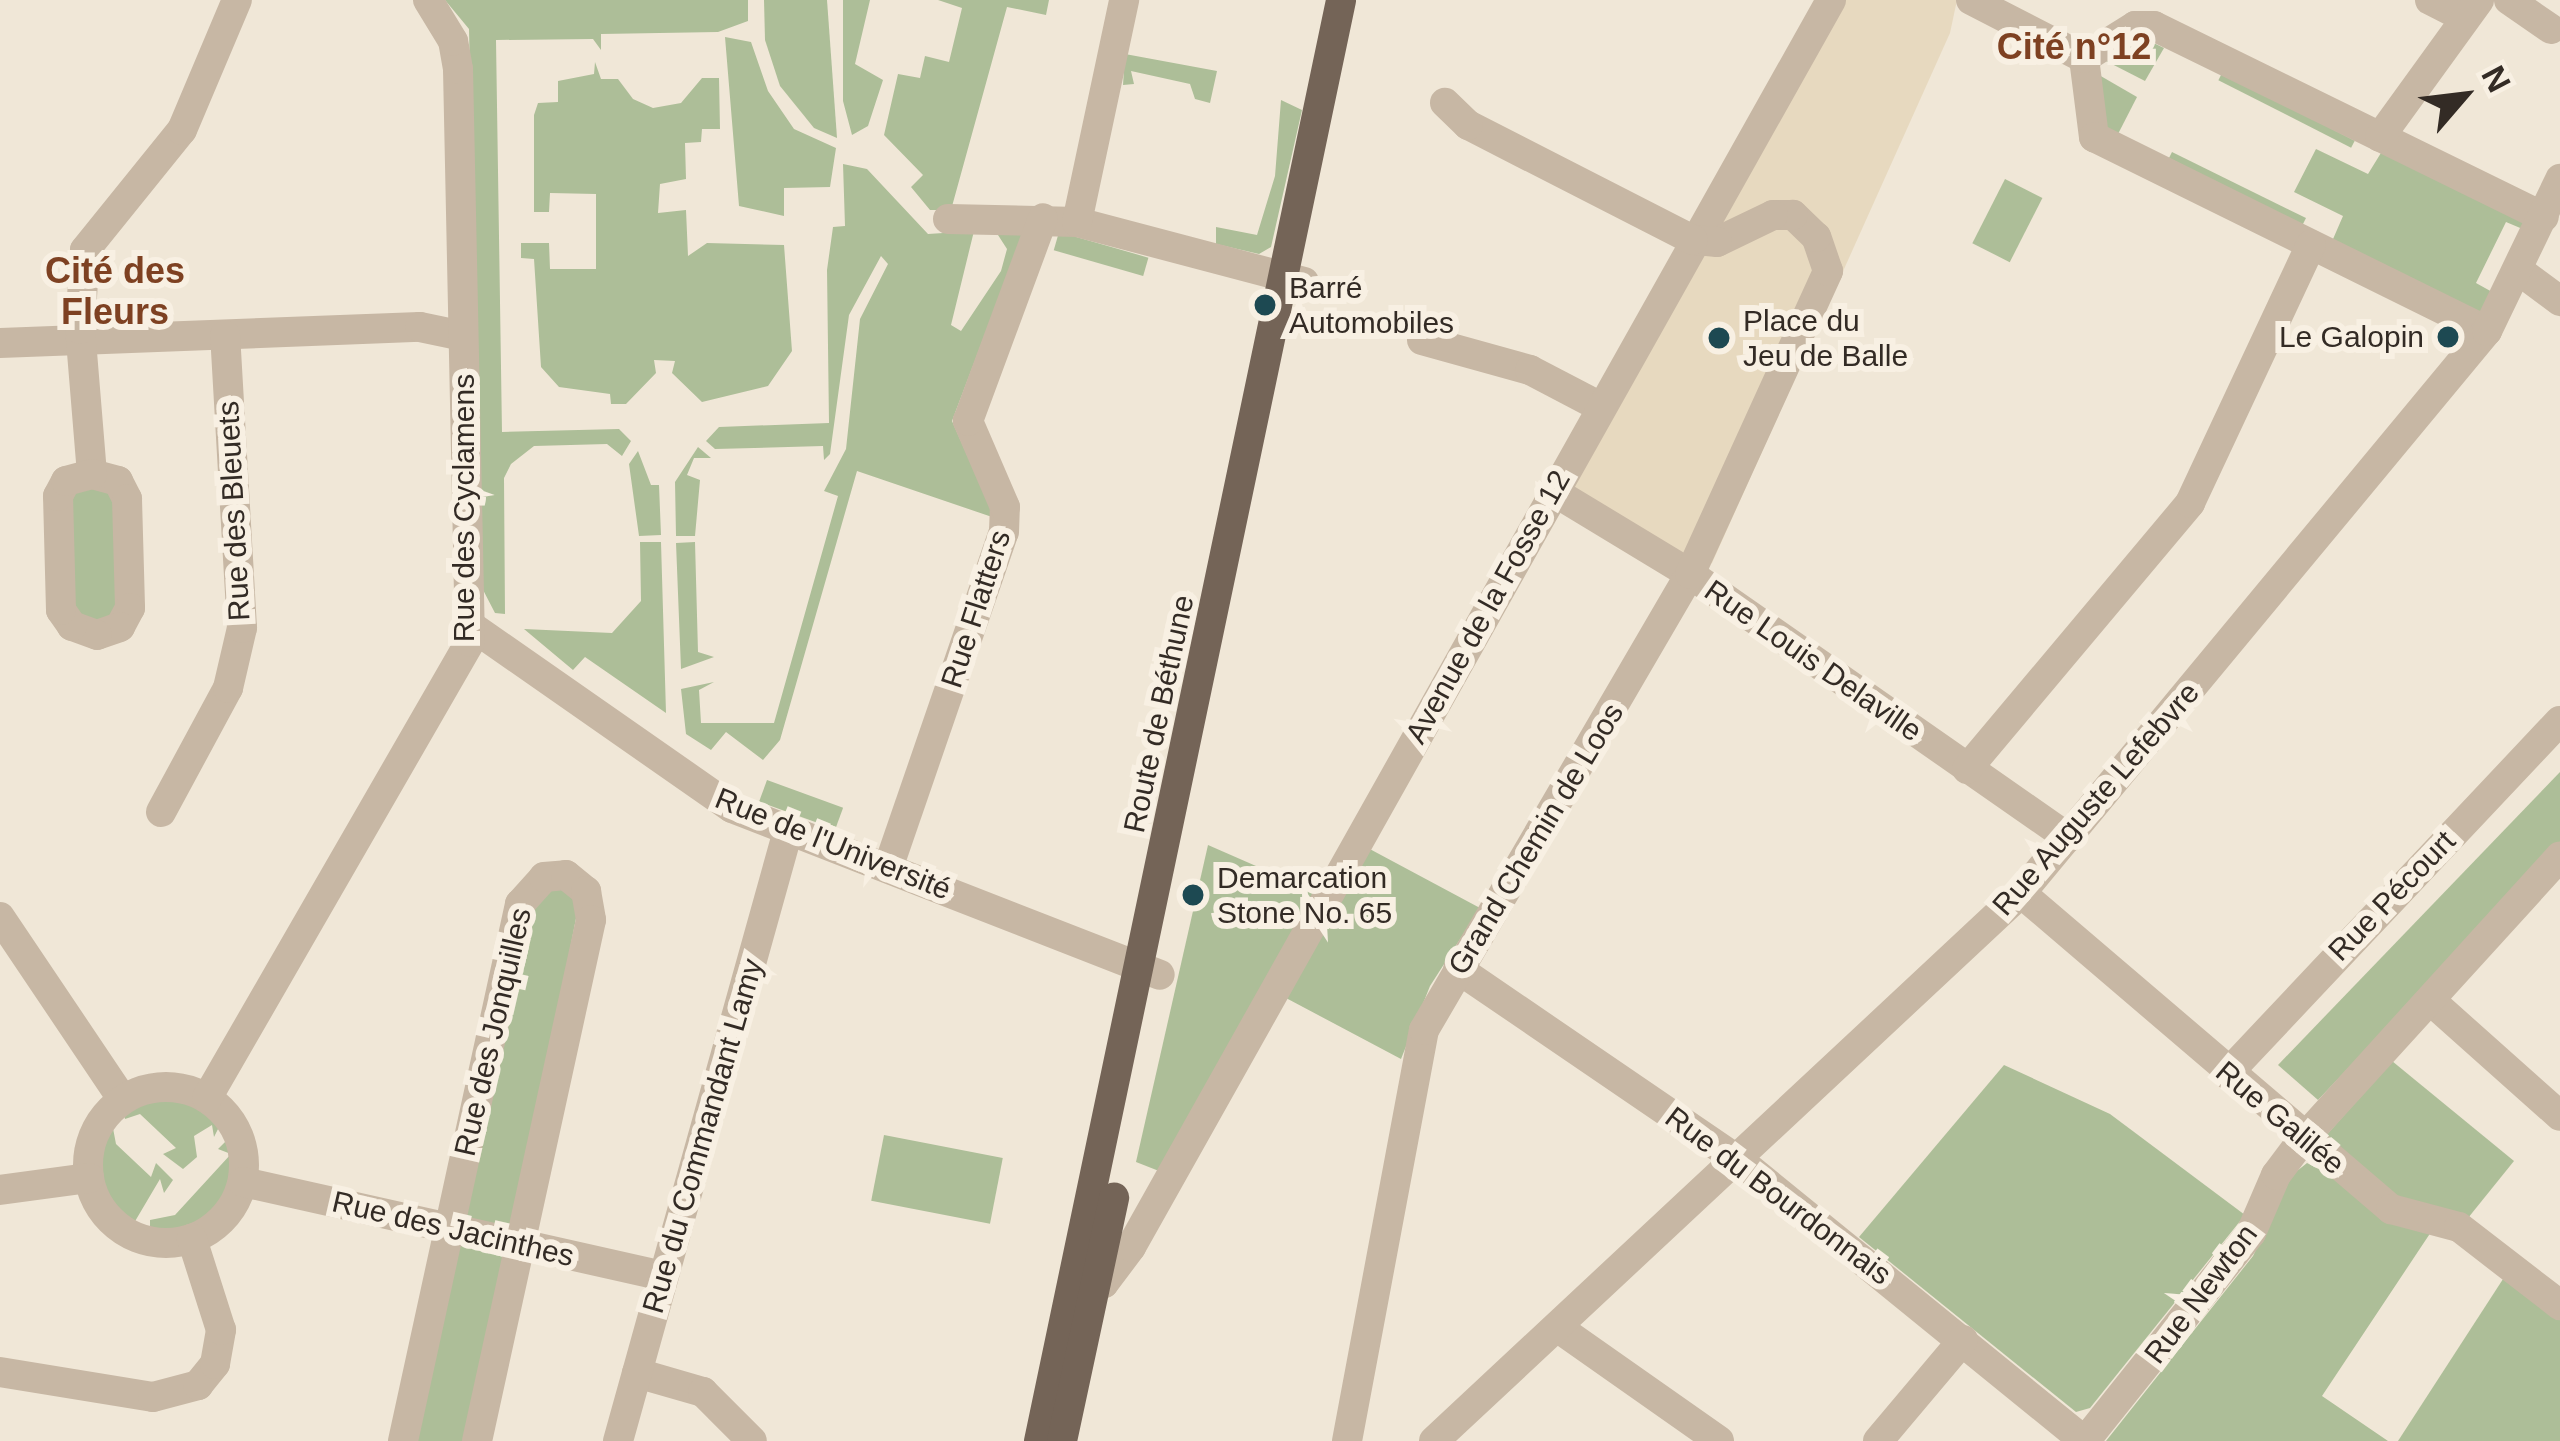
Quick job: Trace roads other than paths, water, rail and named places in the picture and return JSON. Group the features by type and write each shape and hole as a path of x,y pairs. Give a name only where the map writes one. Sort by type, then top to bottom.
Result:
{"main road":[{"name":"Route de Béthune","path":"1296,281 1341,0"},
{"name":"Route de Béthune","path":"1040,1441 1102,1207 1296,281 1363,0"},
{"name":"Route de Béthune","path":"1062,1441 1084,1287"}],"street":[{"path":"92,474 82,340 85,250 182,130 237,0"},
{"name":"Rue des Cyclamens","path":"207,1098 464,661 471,626 458,69 453,41 428,0"},
{"path":"1077,222 1124,0"},
{"name":"Avenue de la Fosse 12","path":"1084,1287 1115,1272 1599,406 1832,0"},
{"path":"1971,0 2084,58"},
{"path":"2380,136 2472,9 2430,0"},
{"path":"2509,0 2551,28"},
{"path":"2084,58 2135,26 2153,26 2544,217"},
{"path":"2084,58 2094,137 2487,331"},
{"path":"1445,103 1468,125 1694,240"},
{"name":"Rue Auguste Lefebvre","path":"1434,1441 1742,1162 2021,893 2487,331 2521,272 2560,179"},
{"name":"Grand Chemin de Loos","path":"1347,1441 1413,1063 1457,969 1578,777 1690,574 1828,271 1816,237 1793,215 1773,215 1717,242 1694,240"},
{"name":"Rue Flatters","path":"887,868 1004,532 1005,507 968,421 1043,218"},
{"path":"948,219 1077,222 1296,281"},
{"path":"1966,769 2190,503 2311,245"},
{"path":"2521,272 2560,301"},
{"path":"0,343 420,327 463,336"},
{"name":"Rue des Bleuets","path":"160,812 228,688 242,628 225,335"},
{"path":"1422,340 1531,370 1599,406"},
{"path":"92,474 123,488 128,542 127,618 97,635 72,626 61,610 58,496 66,481 92,474"},
{"name":"Rue Louis Delaville","path":"1553,490 1690,574 2068,838"},
{"name":"Rue de l'Université","path":"471,626 711,796 1151,974"},
{"name":"Rue Pécourt","path":"2228,1074 2560,721"},
{"name":"Rue du Commandant Lamy","path":"618,1441 788,831"},
{"name":"Rue Newton","path":"2084,1441 2251,1233 2276,1174 2303,1139 2560,857"},
{"name":"Rue des Jonquilles","path":"403,1441 520,904 544,877 566,875 586,891 591,920 477,1441"},
{"name":"Rue Galilée","path":"2021,893 2303,1139 2391,1209 2459,1227 2560,1304"},
{"path":"0,916 123,1100"},
{"name":"Rue du Bourdonnais","path":"1457,969 1742,1162 2084,1441"},
{"path":"2430,1000 2560,1116"},
{"path":"156,1087 207,1098 240,1138 243,1182 219,1223 192,1239 162,1243 132,1235 109,1217 89,1178 92,1142 123,1100 156,1087"},
{"path":"0,1190 89,1178"},
{"name":"Rue des Jacinthes","path":"243,1182 664,1276"},
{"path":"1102,1207 1148,1215"},
{"path":"0,1372 153,1397 198,1385 215,1364 221,1330 192,1239"},
{"path":"1557,1327 1719,1441"},
{"path":"1877,1441 1963,1340"},
{"path":"638,1373 703,1392 752,1441"}],"place":[{"name":"Barré Automobiles","path":"1265,305"},
{"name":"Le Galopin","path":"2448,337"},
{"name":"Place du Jeu de Balle","path":"1719,338"},
{"name":"Demarcation Stone No. 65","path":"1193,895"}],"district":[{"name":"Cité n°12","path":"2074,47"},
{"name":"Cité des Fleurs","path":"115,290"}]}
